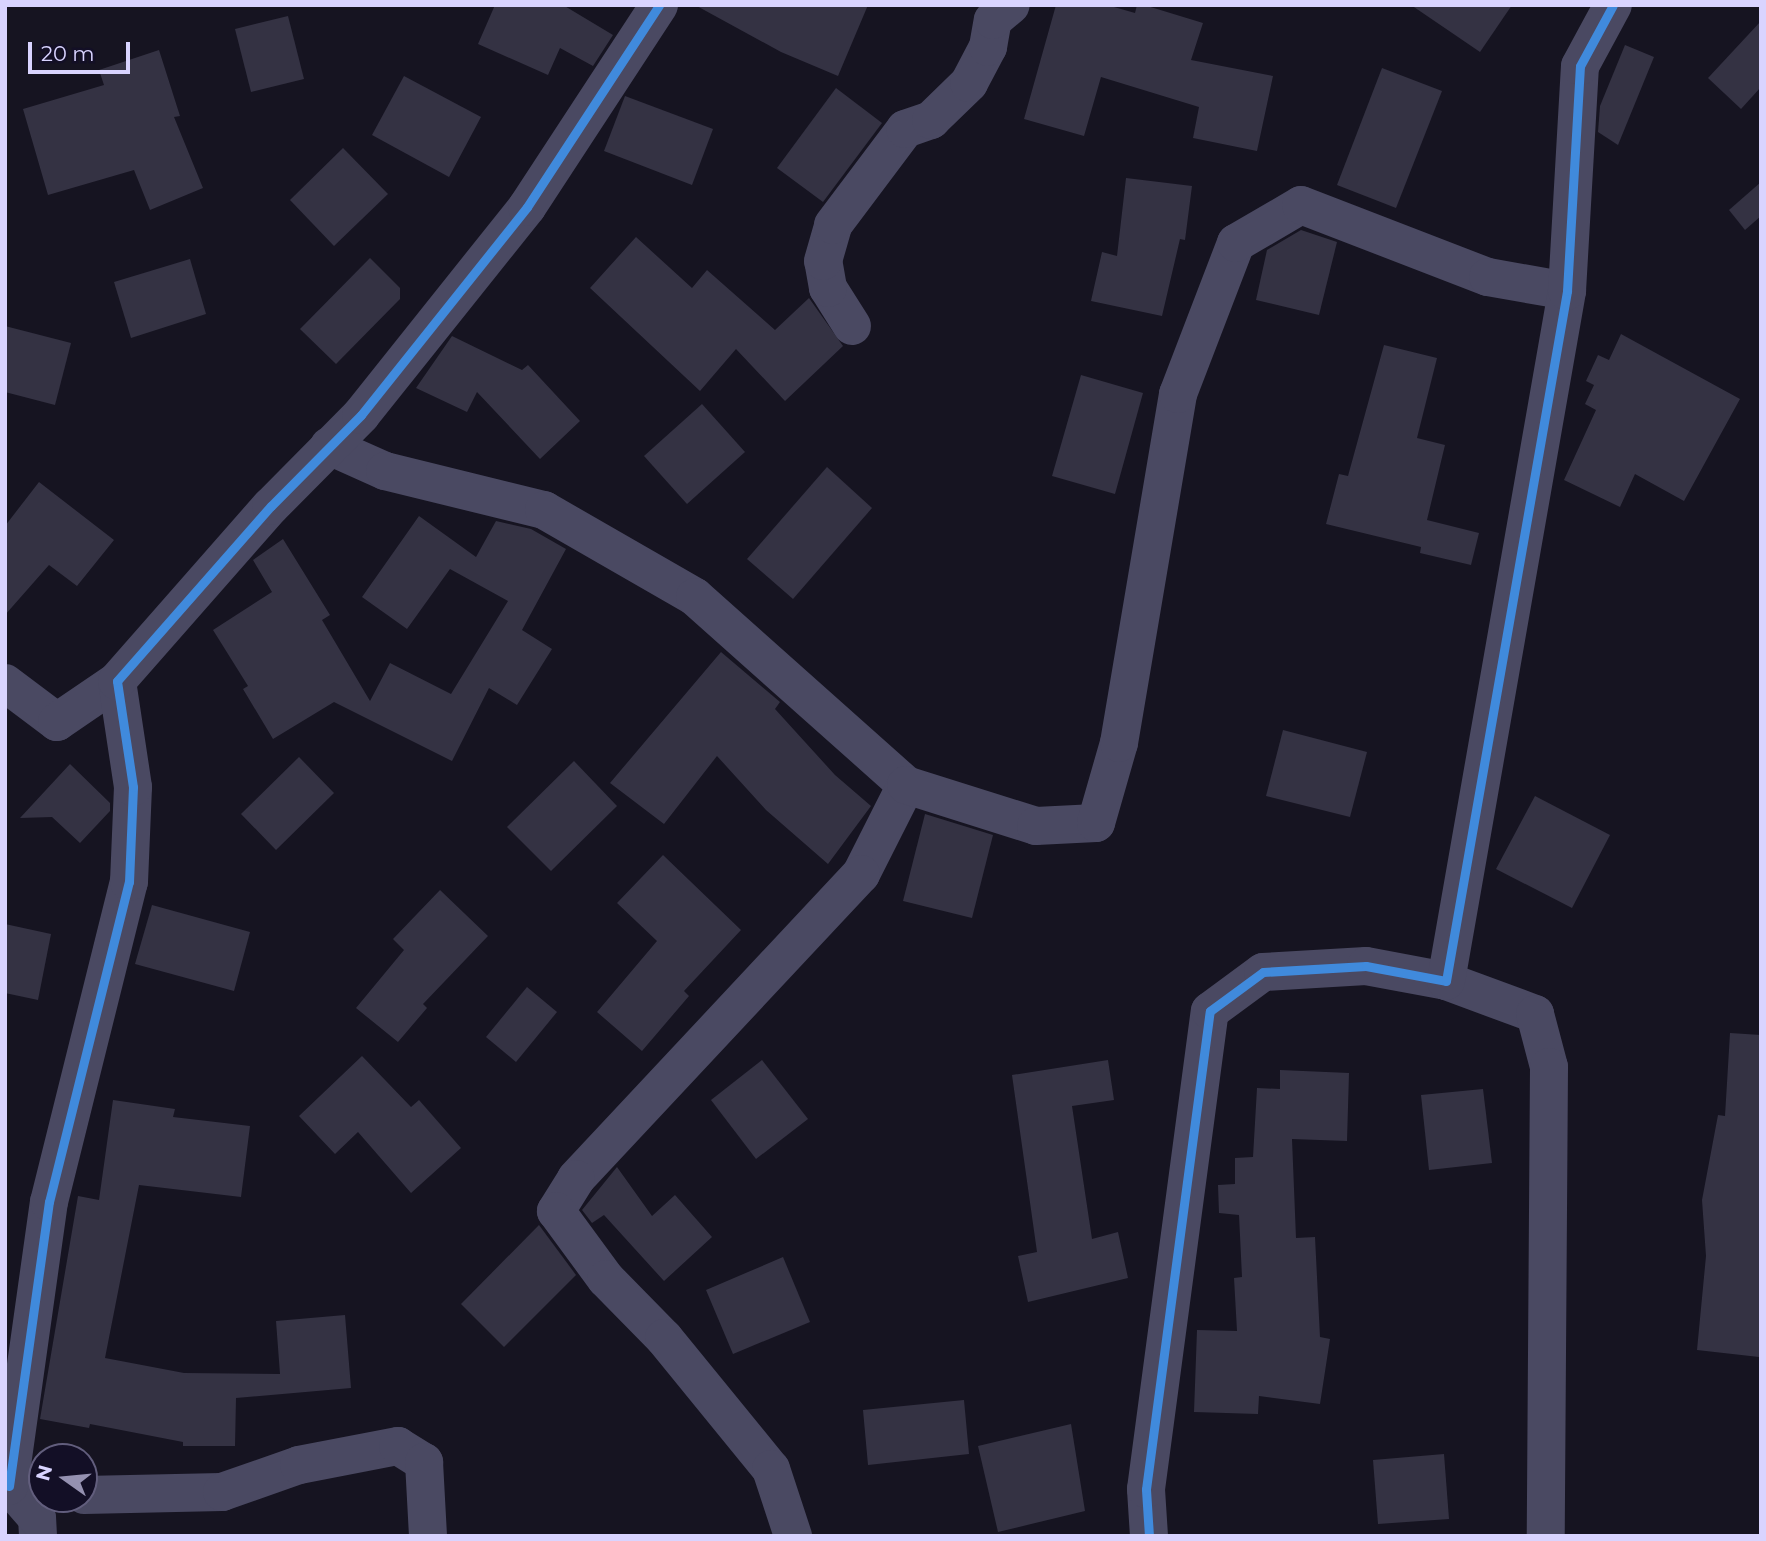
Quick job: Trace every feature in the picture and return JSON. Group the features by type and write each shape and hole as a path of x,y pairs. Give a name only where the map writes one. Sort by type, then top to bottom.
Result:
{"street":[{"path":"5,683 57,722 117,681 329,446 361,415 527,207 659,5"},
{"path":"852,326 828,288 823,261 833,225 905,129 931,120 969,83 988,47 993,20 1011,5"},
{"path":"1446,981 1567,291 1580,66 1613,5"},
{"path":"329,446 385,471 544,510 695,597 906,785 1036,827 1096,823 1119,743 1178,394 1236,243 1301,205 1488,277 1567,291"},
{"path":"38,1536 37,1518 19,1487 49,1202 129,882 133,787 117,681"},
{"path":"793,1536 771,1469 664,1338 606,1279 556,1211 576,1179 861,874 906,785"},
{"path":"1149,1536 1146,1489 1210,1011 1264,972 1366,966 1446,981 1535,1014 1549,1067 1546,1536"},
{"path":"98,1495 222,1492 299,1465 398,1446 424,1462 428,1536"}],"building":[{"path":"495,5 563,5 613,35 593,66 560,48 548,75 478,44"},
{"path":"695,5 868,5 838,76 781,52"},
{"path":"1056,5 1107,5 1135,13 1137,5 1144,5 1203,23 1191,60 1273,76 1257,151 1193,138 1199,107 1101,77 1084,136 1024,119"},
{"path":"1411,5 1512,5 1480,52"},
{"path":"288,16 304,79 251,92 235,29"},
{"path":"1761,21 1761,87 1741,109 1708,78"},
{"path":"1625,45 1654,57 1618,145 1598,132 1600,106"},
{"path":"159,50 180,116 174,117 203,188 150,210 134,170 48,195 23,109 104,85 99,70"},
{"path":"1382,68 1442,91 1396,208 1337,185"},
{"path":"404,76 481,117 449,177 372,135"},
{"path":"836,88 882,123 823,202 777,168"},
{"path":"625,96 713,129 692,185 604,151"},
{"path":"343,148 388,194 334,246 290,200"},
{"path":"1126,178 1192,186 1185,240 1180,239 1162,316 1091,301 1102,252 1117,256"},
{"path":"1761,182 1761,216 1745,230 1729,210"},
{"path":"1301,230 1337,242 1319,315 1256,300 1267,250"},
{"path":"636,237 692,288 707,270 775,330 809,298 843,346 785,401 736,349 700,391 590,288"},
{"path":"370,258 400,288 400,299 336,364 300,329"},
{"path":"190,259 206,314 131,338 114,282"},
{"path":"5,326 71,343 55,405 5,392"},
{"path":"1621,334 1740,399 1684,501 1635,474 1620,507 1564,480 1596,410 1585,404 1594,385 1586,381 1598,355 1609,360"},
{"path":"452,336 522,370 528,365 580,421 540,459 477,392 467,412 416,388"},
{"path":"1384,345 1437,358 1417,438 1445,445 1427,520 1479,533 1471,565 1420,553 1421,547 1326,524 1339,474 1348,476"},
{"path":"1081,375 1143,393 1115,494 1052,476"},
{"path":"702,404 745,452 687,504 644,456"},
{"path":"827,467 872,508 793,599 747,559"},
{"path":"39,482 114,540 77,586 49,565 5,615 5,526"},
{"path":"419,516 476,557 496,521 531,529 566,549 522,630 552,649 517,705 489,688 452,761 334,702 273,739 243,689 248,686 213,630 272,592 253,560 283,539 330,615 322,620 370,701 390,663 451,694 508,601 450,569 407,629 362,597"},
{"path":"721,652 780,702 775,709 835,775 871,806 828,864 766,810 717,756 664,824 610,783"},
{"path":"1283,730 1367,752 1350,817 1266,796"},
{"path":"299,757 334,793 276,850 241,814"},
{"path":"574,761 617,806 551,871 507,827"},
{"path":"70,764 110,803 110,811 80,843 52,817 20,818"},
{"path":"1535,796 1610,835 1572,908 1496,869"},
{"path":"925,814 993,835 972,918 903,901"},
{"path":"663,855 741,930 684,991 689,996 642,1051 597,1012 657,941 617,903"},
{"path":"440,890 488,936 423,1004 427,1008 398,1042 356,1008 404,950 393,939"},
{"path":"152,905 250,932 234,991 135,964"},
{"path":"5,924 51,934 38,1000 5,993"},
{"path":"527,987 557,1012 516,1062 486,1037"},
{"path":"1730,1033 1761,1035 1759,1357 1697,1350 1706,1256 1702,1200 1718,1115 1725,1116"},
{"path":"362,1056 411,1107 419,1100 461,1148 411,1193 358,1132 335,1154 299,1116"},
{"path":"762,1060 808,1119 756,1159 711,1100"},
{"path":"1108,1060 1114,1100 1072,1106 1092,1239 1118,1232 1128,1278 1028,1302 1018,1256 1037,1252 1012,1075"},
{"path":"1280,1070 1349,1073 1347,1141 1292,1139 1296,1238 1315,1237 1320,1337 1330,1339 1320,1404 1259,1396 1258,1414 1194,1412 1197,1330 1237,1331 1234,1278 1242,1277 1239,1215 1219,1213 1218,1185 1235,1184 1235,1158 1253,1157 1257,1088 1280,1089"},
{"path":"1483,1089 1492,1163 1429,1170 1421,1095"},
{"path":"113,1100 175,1109 173,1117 250,1126 241,1197 139,1185 105,1358 184,1373 280,1374 276,1321 345,1315 351,1388 236,1398 235,1446 183,1446 183,1442 90,1424 89,1428 40,1419 78,1196 99,1200"},
{"path":"617,1167 652,1216 675,1195 712,1237 664,1281 604,1215 592,1223 582,1210"},
{"path":"539,1225 576,1275 504,1347 461,1304"},
{"path":"783,1257 810,1322 733,1354 706,1290"},
{"path":"964,1400 969,1454 868,1465 863,1410"},
{"path":"1071,1424 1085,1511 998,1532 978,1446"},
{"path":"1444,1454 1449,1519 1378,1524 1373,1460"}],"cycle path":[{"path":"9,1486 49,1202 129,882 133,787 117,681 271,506 361,415 527,207 659,5"},
{"path":"1149,1536 1146,1489 1210,1011 1263,972 1366,966 1446,981 1567,291 1580,66 1613,5"}]}
